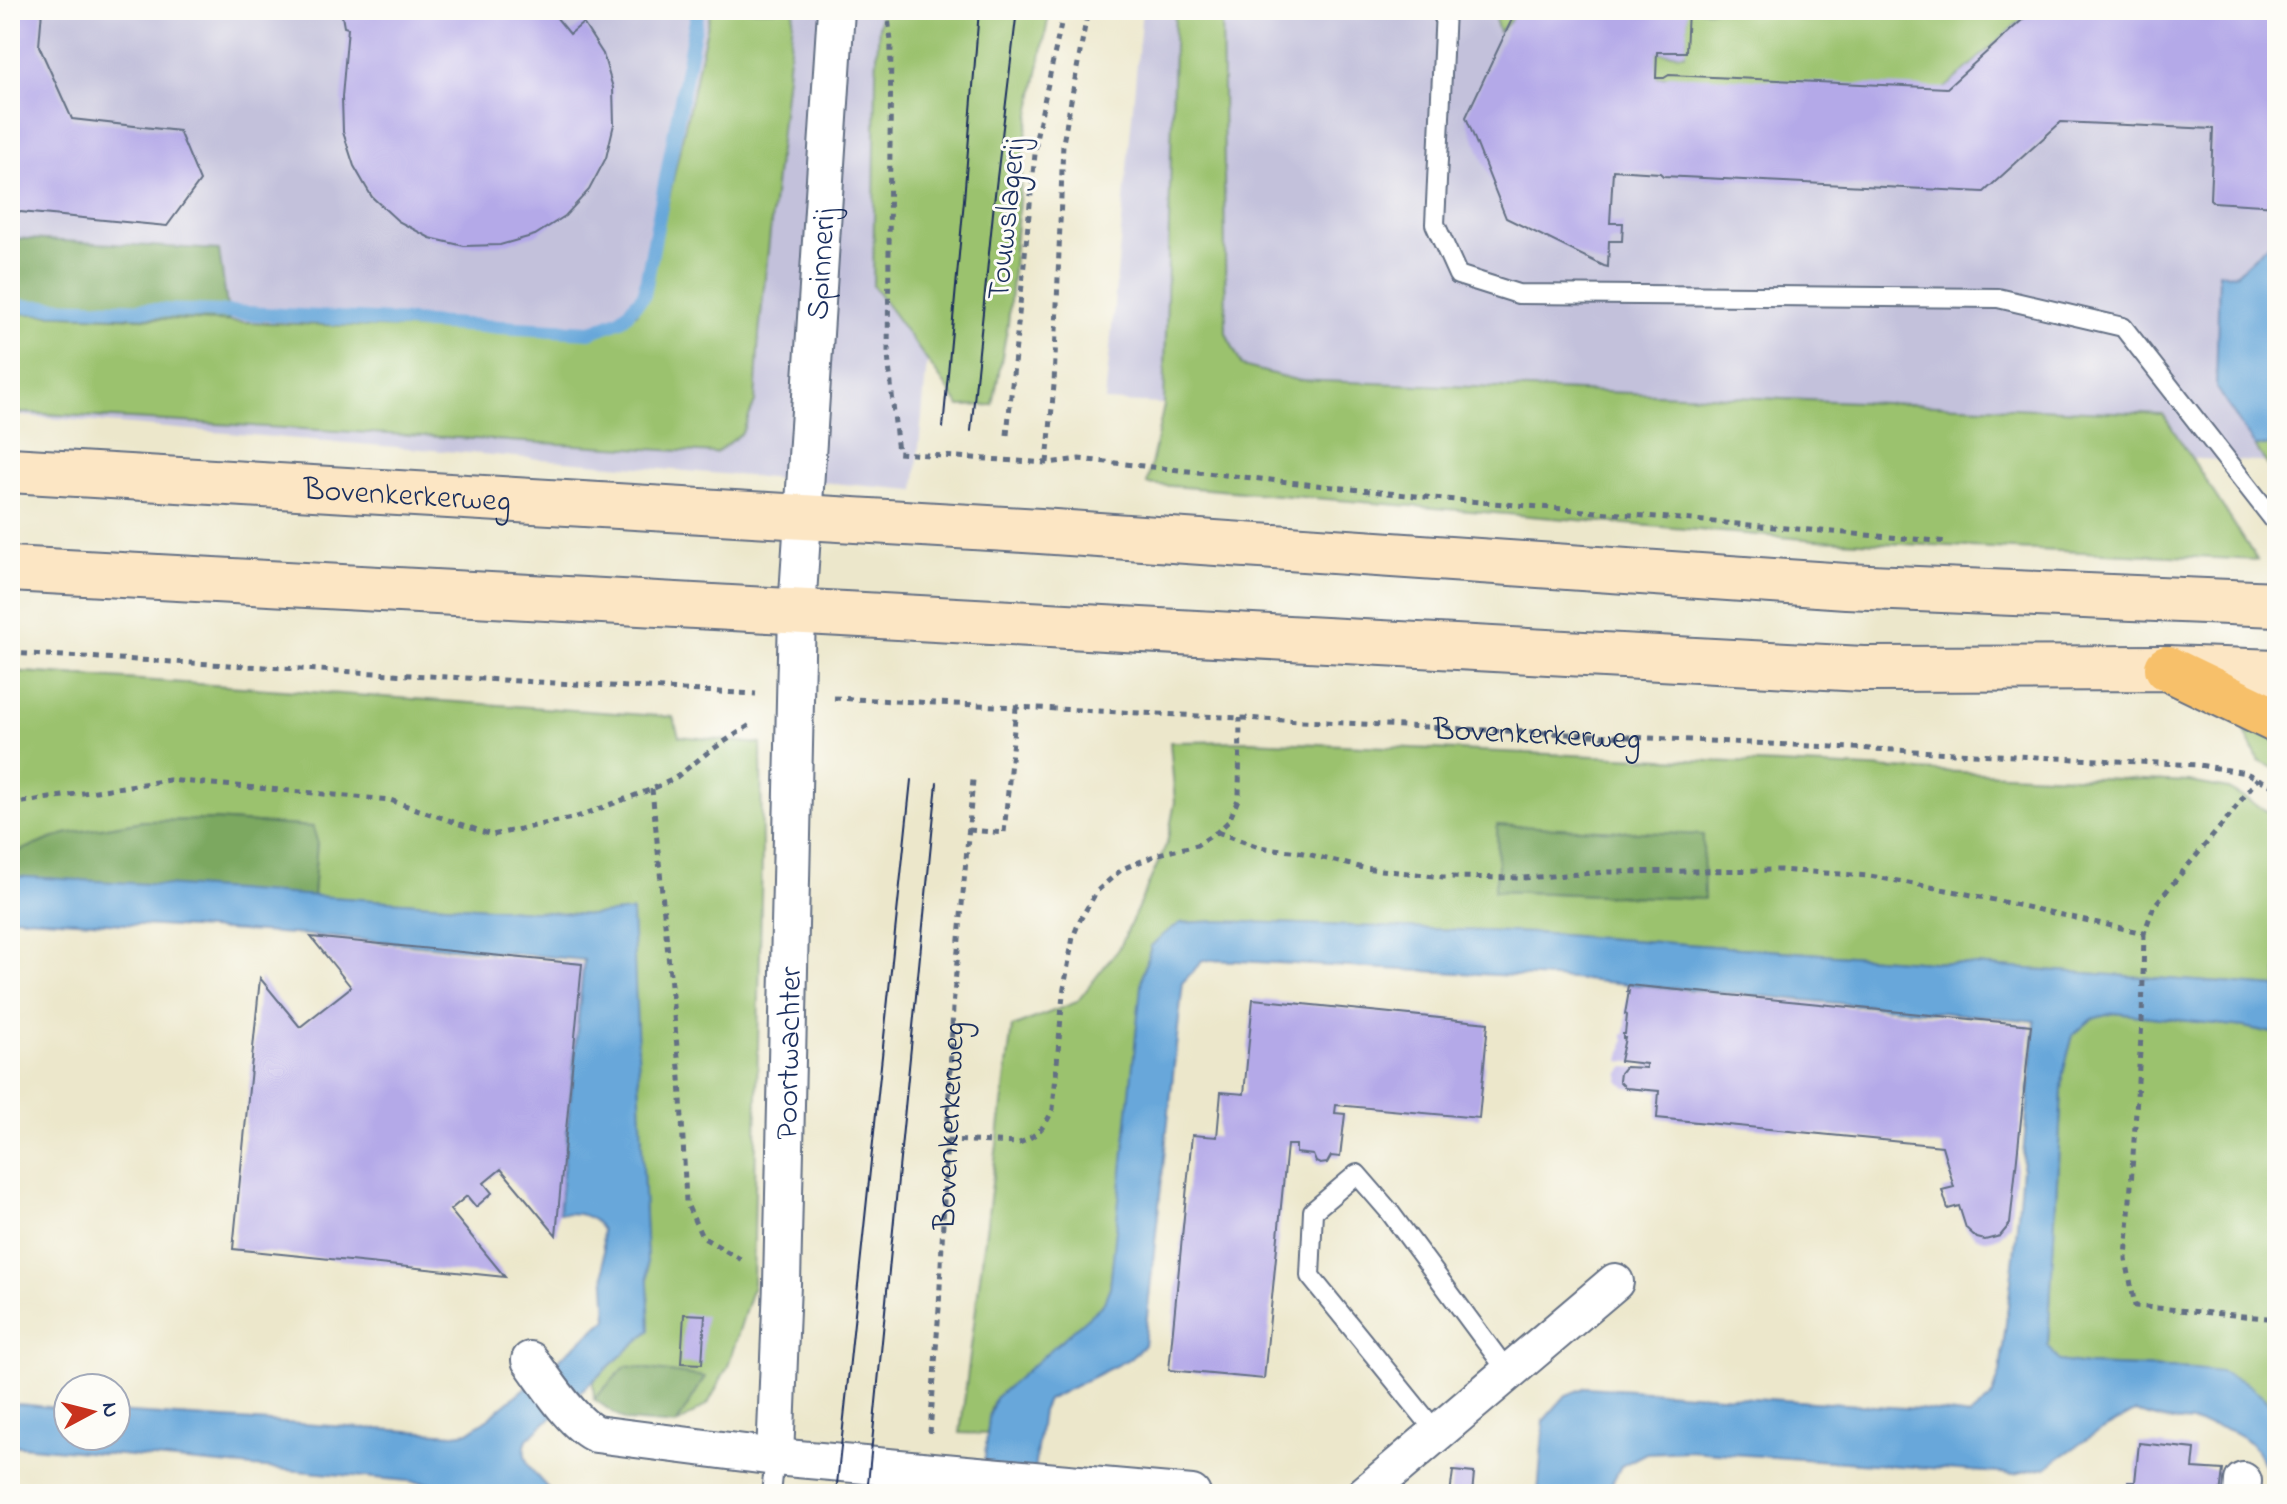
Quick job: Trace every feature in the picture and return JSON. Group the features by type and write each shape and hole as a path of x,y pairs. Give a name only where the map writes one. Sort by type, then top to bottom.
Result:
{"main road":[{"name":"Bovenkerkerweg","path":"10,470 803,517 1846,586 2277,604"},
{"path":"10,569 1863,669 2167,668 2277,672"},
{"path":"2167,668 2277,721"}],"street":[{"name":"Spinnerij","path":"803,517 836,10"},
{"path":"797,611 803,517"},
{"name":"Poortwachter","path":"775,1457 782,1284 797,611"},
{"path":"1365,1494 1615,1282"},
{"path":"530,1360 576,1420 596,1434 775,1457 1192,1494"}],"lane":[{"path":"1445,10 1435,224 1458,275 1518,294 1998,298 2123,327 2277,524"},
{"path":"1437,1433 1310,1276 1313,1211 1357,1174 1389,1211 1508,1372"},
{"name":"Poortwachter","path":"771,1494 775,1457"}],"path":[{"path":"887,10 891,41 888,355 898,453 1047,463 1079,459 1434,498 1959,543"},
{"name":"Touwslagerij","path":"1007,435 1037,134 1064,10"},
{"path":"1047,463 1054,385 1063,143 1088,10"},
{"name":"Bovenkerkerweg","path":"10,653 794,697 2199,765 2246,773 2277,788"},
{"path":"10,804 169,780 390,800 492,835 577,817 674,779 707,753 794,697"},
{"path":"969,830 1004,833 1016,708"},
{"path":"947,1140 1019,1143 1045,1126 1053,1109 1063,994 1073,937 1080,920 1097,891 1122,869 1159,854 1197,845 1229,821 1239,797 1240,718"},
{"path":"2258,778 2154,906 2144,933 2142,1022 2126,1259 2135,1306 2277,1319"},
{"name":"Bovenkerkerweg","path":"926,1471 934,1390 953,1007 973,780"},
{"path":"652,789 680,1078 686,1202 702,1237 782,1284"},
{"path":"1217,832 1259,847 1299,852 1363,868 1443,877 1523,878 1609,872 1765,870 1870,876 2144,933"}],"shaded area":[{"path":"10,10 960,10 915,490 10,415"},
{"path":"1142,10 2277,10 2277,463 1105,401"}],"green space":[{"path":"711,10 794,10 759,334 755,402 742,433 716,453 10,412 10,313 556,334 610,329 636,314 647,291"},
{"path":"880,10 1050,10 1024,146 1008,324 993,405 960,406 873,286 876,73"},
{"path":"1175,10 1222,10 1226,333 1242,366 1296,380 2163,414 2257,560 1816,540 1147,484 1164,405"},
{"path":"1496,10 1522,10 1499,32"},
{"path":"1687,10 2032,10 1943,90 1654,76 1656,52 1685,54"},
{"path":"10,238 219,250 229,321 10,313"},
{"path":"2255,446 2277,446 2277,480"},
{"path":"10,671 673,717 679,736 761,744 762,853 753,1286 728,1366 708,1404 676,1425 705,1377 626,1366 594,1399 593,1381 650,1330 631,912 590,915 313,896 317,841 312,827 213,820 143,821 65,834 19,851 10,865"},
{"path":"2245,732 2277,737 2277,770 2259,761"},
{"path":"1251,741 2190,782 2228,789 2277,817 2277,987 1534,933 1219,921 1180,923 1151,946 1110,1287 1104,1304 995,1398 987,1434 960,1433 1012,1027 1077,1002 1121,945 1167,843 1175,802 1170,742","holes":["1497,826 1704,899 1495,891"]},
{"path":"213,820 313,827 317,841 313,896 10,876 10,865 19,851 65,834 143,821"},
{"path":"1497,825 1703,835 1704,899 1494,891 1498,867"},
{"path":"2113,1013 2244,1027 2277,1034 2277,1413 2263,1396 2195,1369 2059,1361 2048,1345 2063,1073 2073,1035 2092,1019"},
{"path":"626,1366 705,1377 676,1425 625,1421 594,1399"}],"water":[{"path":"2277,236 2277,446 2255,446 2216,388 2219,272 2228,275 2237,273"},
{"path":"10,876 590,915 632,911 650,1330 527,1439 527,1462 553,1494 498,1494 461,1486 87,1452 132,1452 132,1413 455,1434 468,1432 607,1319 602,1230 589,1217 559,1213 584,960 309,935 10,917"},
{"path":"1219,921 1534,933 2277,987 2277,1034 2244,1027 2114,1013 2092,1019 2073,1035 2063,1073 2048,1345 2059,1361 2195,1369 2220,1372 2243,1381 2263,1396 2277,1413 2277,1494 2256,1450 2237,1434 2214,1426 2165,1420 2135,1412 2046,1467 2014,1474 1689,1451 1646,1453 1621,1466 1606,1494 1538,1494 1544,1420 1566,1395 1586,1387 1920,1409 1970,1416 1992,1397 2000,1373 2015,1247 2035,1021 1572,979 1203,960 1183,982 1144,1345 1131,1358 1047,1400 1042,1411 1031,1494 981,1494 989,1417 995,1398 1103,1304 1110,1287 1142,976 1151,946 1180,923"},
{"path":"10,1403 52,1407 52,1449 10,1445"}],"building":[{"path":"10,10 42,10 39,46 72,119 179,131 200,181 167,226 10,211"},
{"path":"341,10 553,10 570,34 583,23 603,54 613,88 614,124 606,158 589,190 565,216 535,235 500,245 464,246 430,238 398,221 372,197 354,166 343,132 342,97 348,28 344,27"},
{"path":"1531,10 1688,10 1686,52 1657,52 1656,78 1669,75 1947,88 2033,10 2277,10 2277,206 2213,202 2210,199 2213,129 2061,122 1984,192 1663,176 1660,173 1613,170 1610,223 1623,223 1622,241 1609,241 1608,267 1604,266 1506,218 1466,117 1513,17"},
{"path":"311,937 582,964 556,1235 501,1169 484,1183 492,1193 476,1207 467,1196 450,1210 505,1277 233,1249 260,978 300,1027 351,987"},
{"path":"1628,985 2031,1025 2010,1224 2000,1236 1985,1240 1977,1238 1966,1228 1959,1206 1948,1209 1942,1190 1954,1187 1942,1146 1657,1118 1659,1091 1626,1088 1619,1081 1625,1067 1646,1068 1646,1064 1620,1061 1625,1038"},
{"path":"1253,999 1488,1023 1479,1118 1336,1105 1335,1113 1345,1114 1340,1157 1331,1156 1327,1163 1320,1164 1313,1155 1296,1153 1296,1145 1287,1145 1264,1379 1169,1370 1192,1135 1217,1137 1221,1092 1244,1094"},
{"path":"684,1314 705,1315 702,1364 681,1363"},
{"path":"2139,1443 2195,1449 2193,1468 2223,1470 2220,1494 2127,1494 2128,1482 2135,1482"},
{"path":"1453,1471 1474,1473 1472,1494 1450,1494"}],"waterway":[{"path":"10,306 228,312 590,332 621,320 644,295 698,10"}],"tram line":[{"path":"943,428 979,10"},
{"path":"971,431 1017,10"},
{"path":"836,1494 911,780"},
{"path":"867,1494 937,783"}]}
